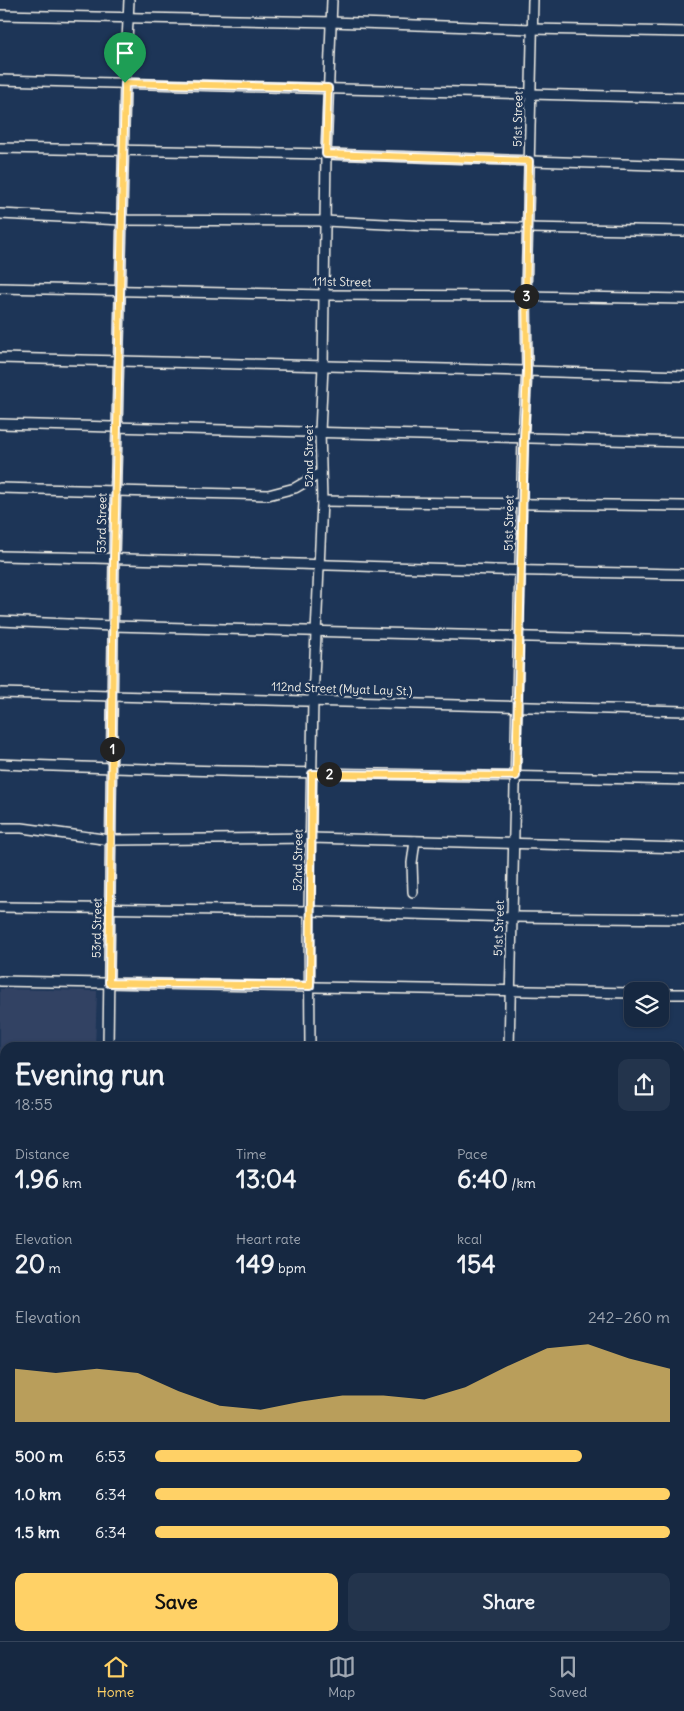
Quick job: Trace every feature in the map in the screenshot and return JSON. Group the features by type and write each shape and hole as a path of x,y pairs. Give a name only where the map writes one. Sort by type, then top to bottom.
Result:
{"street":[{"name":"53rd Street","path":"108,1042 115,491 125,83 129,0"},
{"name":"52nd Street","path":"310,1042 309,911 313,700 322,501 320,432 324,366 326,154 332,0"},
{"name":"51st Street","path":"509,1042 520,637 520,572 527,371 526,296 533,0"},
{"path":"0,16 331,22 684,32"},
{"path":"0,80 684,98"},
{"path":"0,148 326,154 684,166"},
{"path":"0,214 122,220 325,221 426,226 684,231"},
{"name":"111st Street","path":"0,288 325,295 684,299"},
{"path":"0,358 684,376"},
{"path":"0,424 684,442"},
{"path":"0,488 268,495 295,488 321,473"},
{"path":"322,501 684,506"},
{"path":"0,556 319,564 520,572 684,574"},
{"path":"0,621 316,632 684,641"},
{"name":"112nd Street (Myat Lay St.)","path":"0,693 684,711"},
{"path":"0,764 312,774 684,780"},
{"path":"0,828 22,828 110,840 311,838 515,845 684,848"},
{"path":"413,892 412,870 415,842"},
{"path":"0,907 684,919"},
{"path":"0,981 624,993"},
{"path":"669,994 684,994"}],"shaded area":[{"path":"0,989 97,991 95,1042 0,1042"}],"route":[{"path":"125,83 328,88 326,154 529,161 526,296 527,371 516,776 312,774 309,911 310,986 109,983 115,491 125,83"}]}
